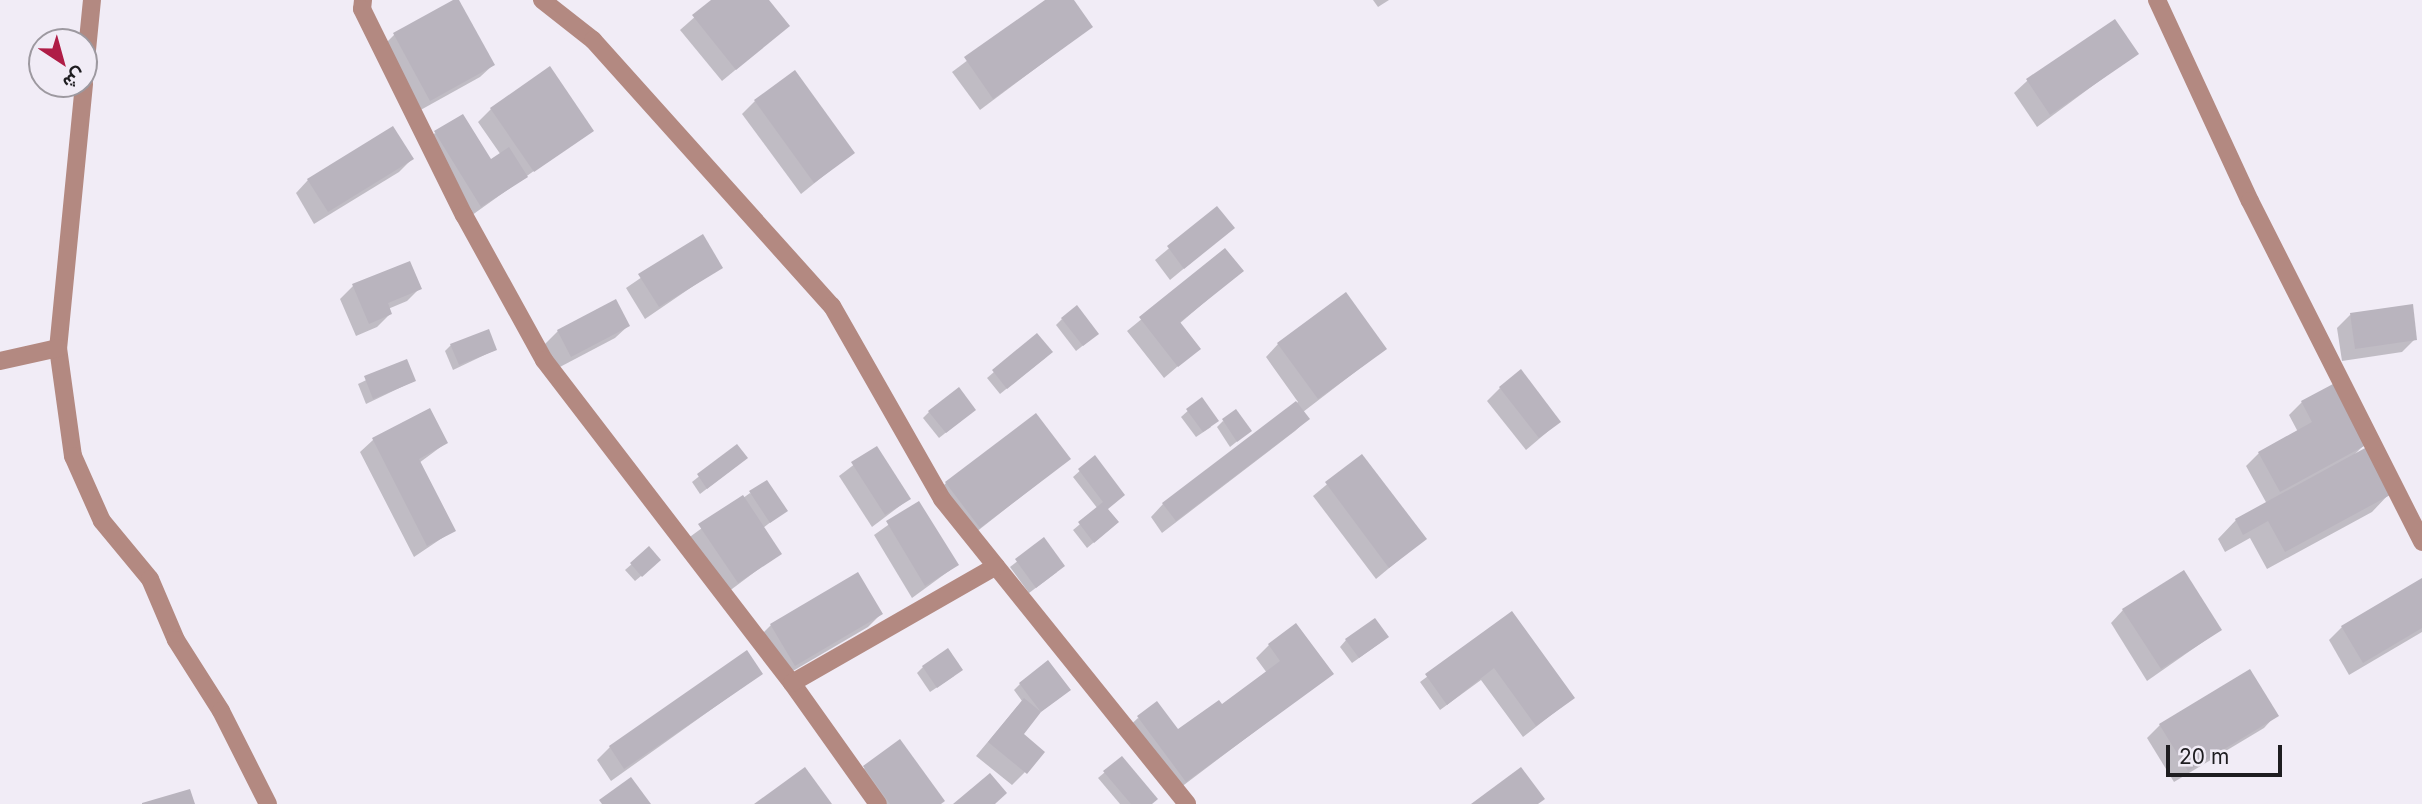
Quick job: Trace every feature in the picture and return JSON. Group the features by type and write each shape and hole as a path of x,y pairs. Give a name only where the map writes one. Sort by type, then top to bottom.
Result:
{"street":[{"path":"89,28 92,0"},
{"path":"363,0 362,9 464,215 544,360 792,683 878,804"},
{"path":"542,0 593,40 832,306 942,499 1187,804"},
{"path":"2157,0 2250,201 2422,542"},
{"path":"82,98 58,348 72,456 97,510 150,579 176,640 221,711 268,804"},
{"path":"0,361 58,348"},
{"path":"792,683 996,566"}],"building":[{"path":"453,0 459,0 495,65 430,101 393,33"},
{"path":"711,0 769,0 790,26 736,70 692,15"},
{"path":"1045,0 1074,0 1093,27 993,99 964,57"},
{"path":"2115,19 2139,54 2050,115 2026,79"},
{"path":"550,66 594,131 534,172 490,108"},
{"path":"795,70 855,153 814,183 754,100"},
{"path":"463,114 491,159 509,147 528,177 481,207 434,131"},
{"path":"393,126 414,159 328,212 307,179"},
{"path":"1217,206 1235,228 1184,269 1167,246"},
{"path":"703,234 723,268 659,307 638,274"},
{"path":"1225,248 1244,271 1180,322 1201,349 1178,367 1139,317"},
{"path":"410,261 422,289 388,303 392,314 369,324 352,284"},
{"path":"1346,292 1387,349 1318,399 1277,343"},
{"path":"616,299 630,326 571,357 557,330"},
{"path":"2413,304 2417,340 2355,349 2350,313"},
{"path":"1077,305 1099,334 1083,346 1061,318"},
{"path":"489,329 497,350 459,365 450,344"},
{"path":"1037,333 1053,352 1007,389 992,370"},
{"path":"407,359 416,381 373,399 364,376"},
{"path":"1521,369 1561,422 1539,438 1499,387"},
{"path":"2333,384 2366,445 2280,492 2258,452 2312,422 2301,401"},
{"path":"959,387 976,410 946,433 928,411"},
{"path":"1202,397 1219,421 1203,432 1186,409"},
{"path":"1296,401 1310,419 1176,521 1162,503"},
{"path":"430,408 448,443 419,459 456,531 427,546 372,438"},
{"path":"1236,409 1252,431 1237,442 1222,419"},
{"path":"1036,413 1071,459 980,528 945,482"},
{"path":"737,444 748,458 707,489 697,474"},
{"path":"877,446 911,499 885,515 851,462"},
{"path":"2367,447 2392,494 2285,552 2268,521 2243,535 2235,519"},
{"path":"1362,454 1427,539 1389,568 1325,482"},
{"path":"1095,455 1125,495 1108,509 1119,522 1094,543 1078,522 1103,502 1078,469"},
{"path":"767,480 788,511 770,523 749,491"},
{"path":"743,495 782,554 738,583 698,524"},
{"path":"919,501 959,565 925,586 886,521"},
{"path":"1044,537 1065,566 1036,588 1015,559"},
{"path":"649,546 661,560 642,577 630,563"},
{"path":"2184,570 2222,630 2161,669 2122,609"},
{"path":"858,572 883,614 795,666 770,624"},
{"path":"2422,578 2422,628 2363,663 2341,626"},
{"path":"1512,611 1575,698 1536,726 1494,668 1447,705 1425,674"},
{"path":"1375,618 1389,637 1359,658 1345,639"},
{"path":"1296,623 1334,674 1186,782 1137,716 1157,701 1178,729 1219,700 1222,704 1280,661 1268,644"},
{"path":"948,648 963,670 937,688 922,666"},
{"path":"747,650 763,674 624,769 609,746"},
{"path":"1048,660 1071,690 1041,712 1019,683"},
{"path":"2250,669 2279,716 2188,771 2159,724"},
{"path":"1024,698 1041,712 1024,734 1045,752 1027,774 988,742"},
{"path":"900,739 945,801 941,804 890,804 863,766"},
{"path":"1122,756 1158,799 1152,804 1131,804 1103,771"},
{"path":"805,767 832,804 754,804"},
{"path":"1521,767 1545,799 1538,804 1471,804"},
{"path":"990,773 1007,793 995,804 953,804"},
{"path":"631,777 651,804 602,804 599,800"},
{"path":"190,789 195,804 142,804 142,803"}]}
